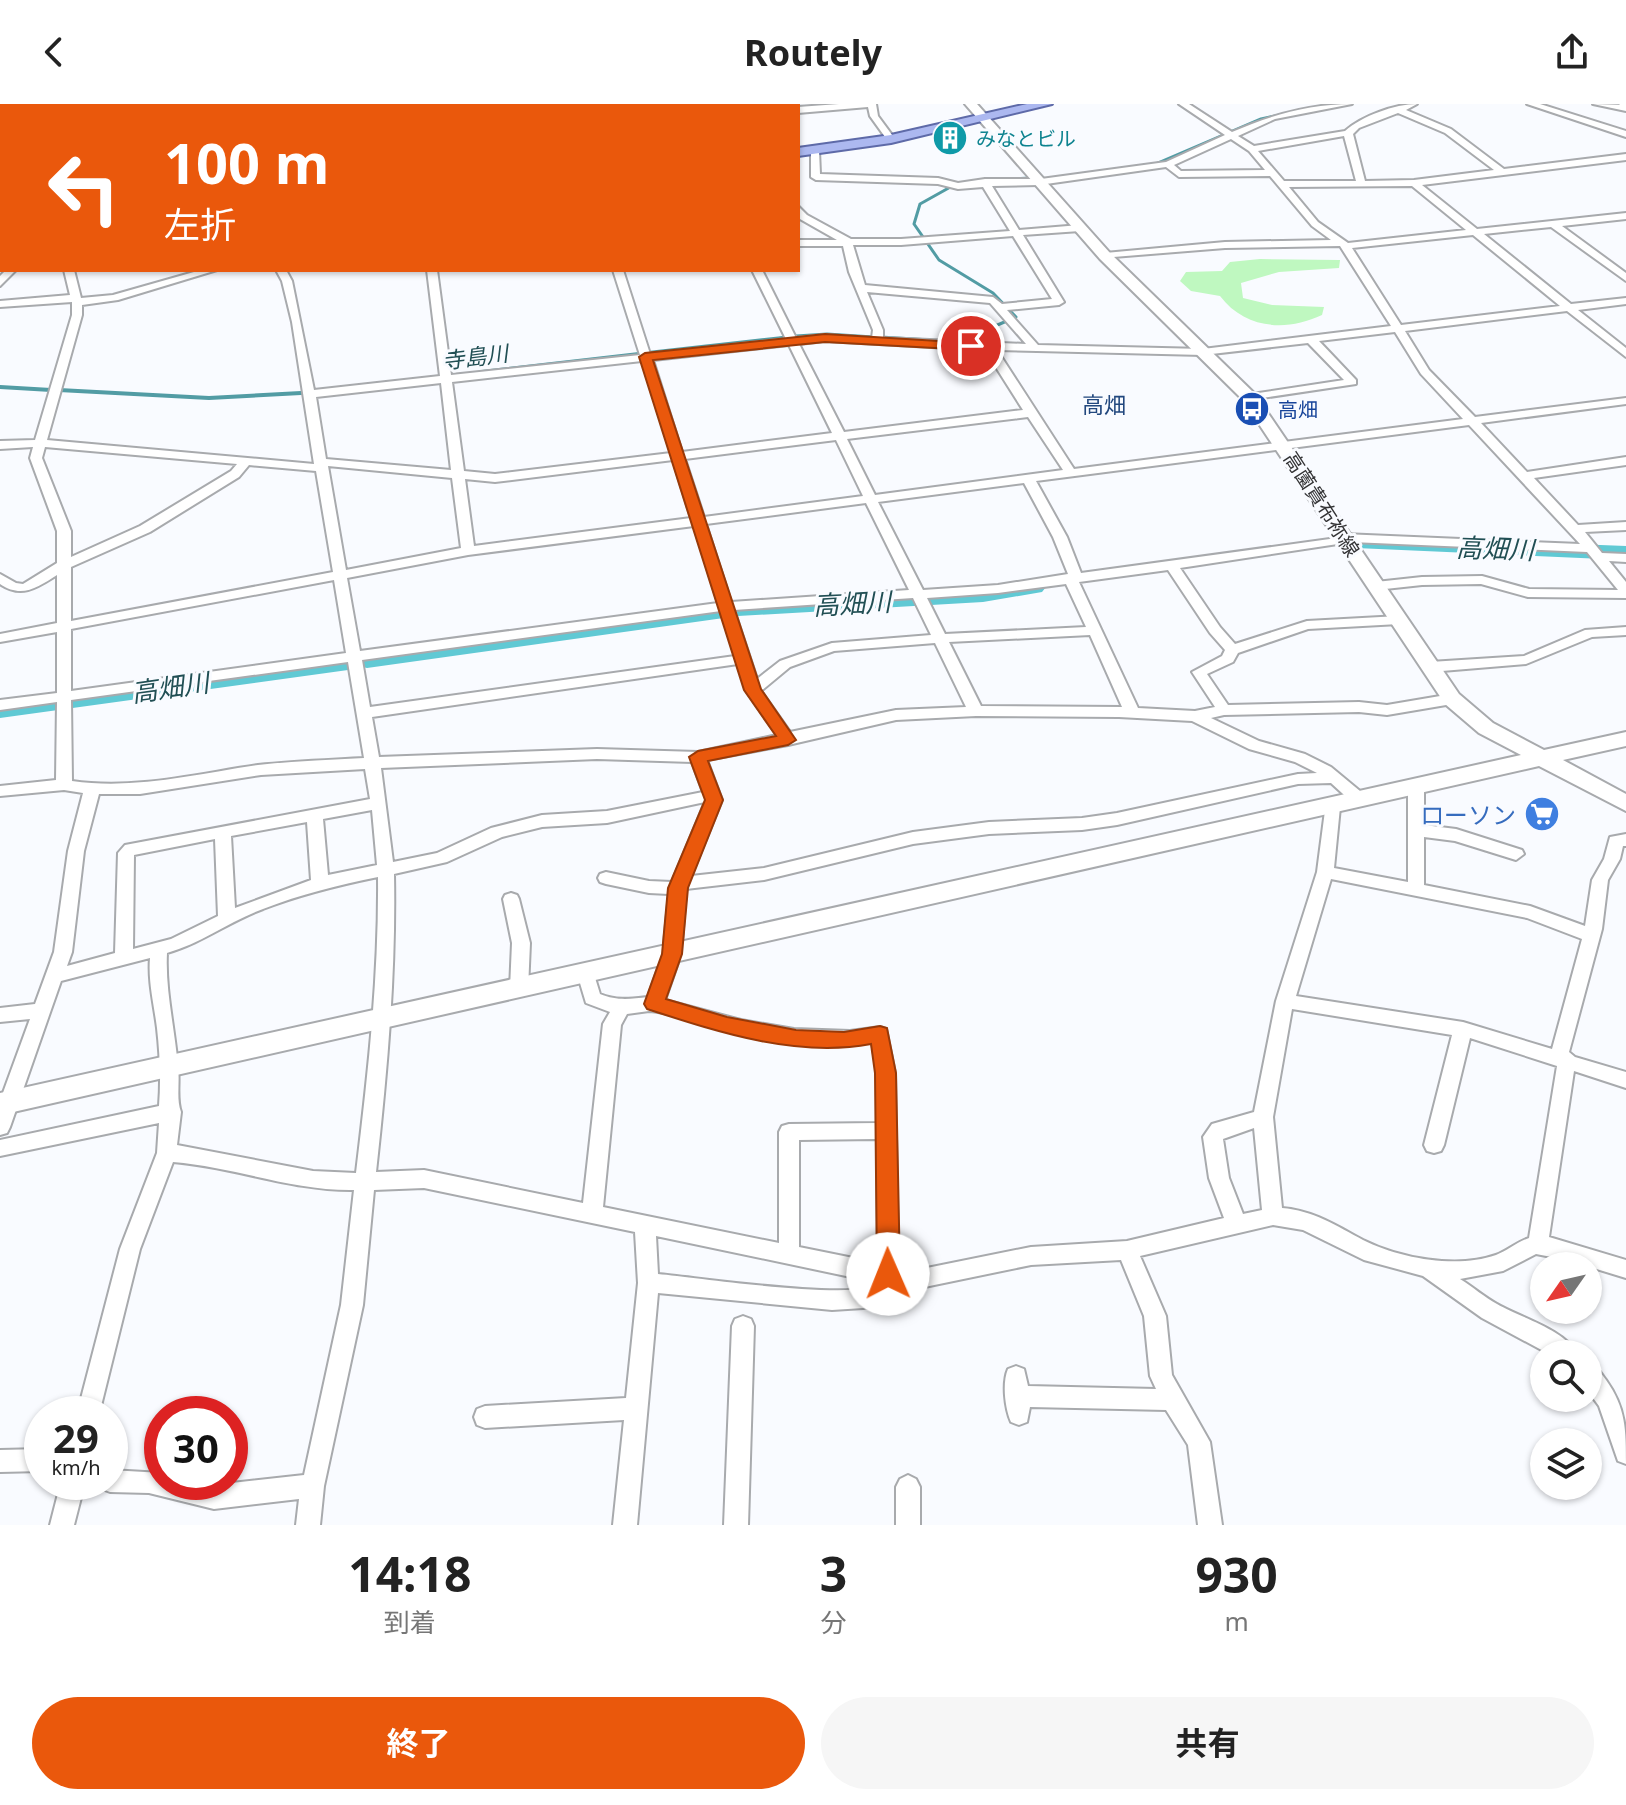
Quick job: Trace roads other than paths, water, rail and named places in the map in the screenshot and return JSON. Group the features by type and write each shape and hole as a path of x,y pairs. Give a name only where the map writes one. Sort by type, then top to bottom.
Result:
{"main road":[{"path":"800,152 891,139 977,110 1045,104"},
{"name":"高薗貴布祢線","path":"977,110 1105,256 1249,397 1452,699 1486,728 1626,803"},
{"path":"5,1103 1626,739"}],"street":[{"path":"800,110 870,104 874,116 891,139"},
{"path":"1183,104 1252,149 1315,224 1343,244 1376,290 1395,328 1425,372 1575,529 1626,592"},
{"path":"814,150 816,177 956,184 1038,181 1168,164 1230,133 1273,117 1348,104"},
{"path":"1252,149 1348,133 1356,126 1413,104"},
{"path":"1531,104 1626,134"},
{"path":"1597,104 1626,105"},
{"path":"1399,110 1448,131 1502,172"},
{"path":"1348,133 1361,183"},
{"path":"1282,184 1414,183 1626,157"},
{"path":"1168,164 1179,174 1271,173"},
{"path":"985,182 1059,302 1008,312"},
{"path":"1414,183 1626,354"},
{"path":"800,212 803,217 848,243 854,272 877,338"},
{"path":"1105,256 1225,245 1343,244 1626,216"},
{"path":"1553,224 1626,278"},
{"path":"800,243 924,240 1080,228"},
{"path":"64,785 64,531 36,458 77,315 69,272"},
{"path":"162,272 174,282"},
{"path":"0,304 114,298 206,272"},
{"path":"282,272 297,322 319,465 341,574 379,803 386,869 387,942 383,1019 352,1305 312,1486 308,1525"},
{"path":"432,272 468,551"},
{"path":"619,272 753,690 788,740"},
{"path":"758,272 976,711"},
{"path":"862,288 993,300 1008,312 1034,347"},
{"path":"307,394 825,338 877,338 989,347 1203,352 1626,301"},
{"path":"1249,397 1352,382 1310,338"},
{"path":"989,347 1070,472"},
{"path":"0,638 468,551 1626,401"},
{"path":"0,445 40,443 495,478 1031,413"},
{"path":"0,578 13,587 26,588 64,565 145,529 235,474 246,461"},
{"path":"1524,476 1626,461"},
{"path":"1028,478 1060,537 1072,580 1132,712"},
{"path":"1575,529 1626,526"},
{"path":"0,705 64,700 354,657 727,609 920,598 1072,580 1344,539 1594,552 1626,558"},
{"path":"1173,566 1215,630 1232,650"},
{"path":"1376,586 1482,580 1528,593 1626,592"},
{"path":"1224,710 1199,672 1228,659 1232,650 1307,625 1399,620"},
{"path":"753,690 785,664 824,649 940,638 1093,631"},
{"path":"1430,667 1526,660 1590,633 1626,631"},
{"path":"364,713 743,659"},
{"path":"0,791 64,785 92,789 140,789 229,774 371,763 597,754 698,757 896,715 976,711 1132,712 1195,716 1224,710 1359,707 1387,710 1452,699"},
{"path":"1195,716 1254,745 1300,758 1326,771 1360,800"},
{"path":"655,1004 672,954 680,886 714,800 698,757"},
{"path":"606,878 649,887 680,886 764,874 913,838 989,828 1117,819 1298,779 1333,778"},
{"path":"1416,788 1416,891"},
{"path":"0,1127 5,1103 63,952 76,851 92,789"},
{"path":"56,976 159,949 227,921 255,905 320,883 441,858 497,832 542,821 607,817 713,795"},
{"path":"124,959 126,853 137,846 379,803"},
{"path":"1273,1216 1263,1117 1285,1001 1325,872 1332,807"},
{"path":"315,815 320,883"},
{"path":"1416,830 1456,835 1516,854"},
{"path":"223,831 227,921"},
{"path":"1538,1245 1563,1058 1600,880 1612,859 1616,841 1626,840"},
{"path":"1325,872 1530,912 1590,935"},
{"path":"511,899 521,943 519,989"},
{"path":"92,1396 130,1249 167,1153 171,1112 169,1066 157,979 159,949"},
{"path":"586,973 592,998 622,1007 655,1004 727,1025 796,1038 844,1041 880,1034 886,1073 888,1274"},
{"path":"1285,1001 1463,1029 1626,1080"},
{"path":"592,1212 612,1024 622,1007"},
{"path":"0,1015 43,1010"},
{"path":"1434,1145 1463,1029"},
{"path":"0,1148 171,1112"},
{"path":"1237,1225 1219,1178 1213,1137 1219,1130 1263,1117"},
{"path":"789,1254 789,1132 886,1131"},
{"path":"167,1153 312,1180 424,1179 912,1280"},
{"path":"648,1283 832,1300 879,1297 912,1280 1031,1256 1127,1250 1273,1216 1292,1216 1314,1222 1386,1259 1427,1267 1493,1265 1538,1245 1626,1269"},
{"path":"625,1525 648,1283 645,1223"},
{"path":"1127,1250 1155,1316 1161,1376 1172,1400 1199,1442 1210,1525"},
{"path":"1427,1267 1489,1311 1547,1340"},
{"path":"736,1525 743,1326"},
{"path":"1602,1392 1608,1400 1626,1453"},
{"path":"1018,1395 1172,1400"},
{"path":"485,1417 638,1408"},
{"path":"0,1461 24,1460"},
{"path":"128,1481 149,1482 214,1497 312,1486"},
{"path":"908,1487 908,1525"},
{"path":"62,1525 68,1500"}],"waterway":[{"name":"寺島川","path":"1156,164 1261,119 1331,104"},
{"name":"寺島川","path":"1008,179 1030,178"},
{"name":"寺島川","path":"954,185 920,204 914,224 939,260 993,293 1016,317 967,338"},
{"name":"寺島川","path":"796,336 827,334 888,338"},
{"name":"寺島川","path":"872,337 888,338"},
{"name":"寺島川","path":"967,338 973,337"},
{"name":"寺島川","path":"648,353 783,338 775,339"},
{"name":"寺島川","path":"888,338 922,340"},
{"name":"寺島川","path":"888,338 904,339"},
{"name":"寺島川","path":"948,342 967,338"},
{"name":"寺島川","path":"482,372 639,354"},
{"name":"寺島川","path":"0,387 51,390"},
{"name":"寺島川","path":"59,390 209,398 301,393"},
{"name":"高畑川","path":"1364,543 1626,553"},
{"name":"高畑川","path":"367,660 738,609 983,595 1034,587"},
{"name":"高畑川","path":"0,710 339,664"}],"place":[{"name":"みなとビル","path":"950,138"},
{"name":"高畑","path":"1252,409"},
{"name":"ローソン","path":"1542,814"}],"district":[{"name":"高畑","path":"1104,404"}]}
